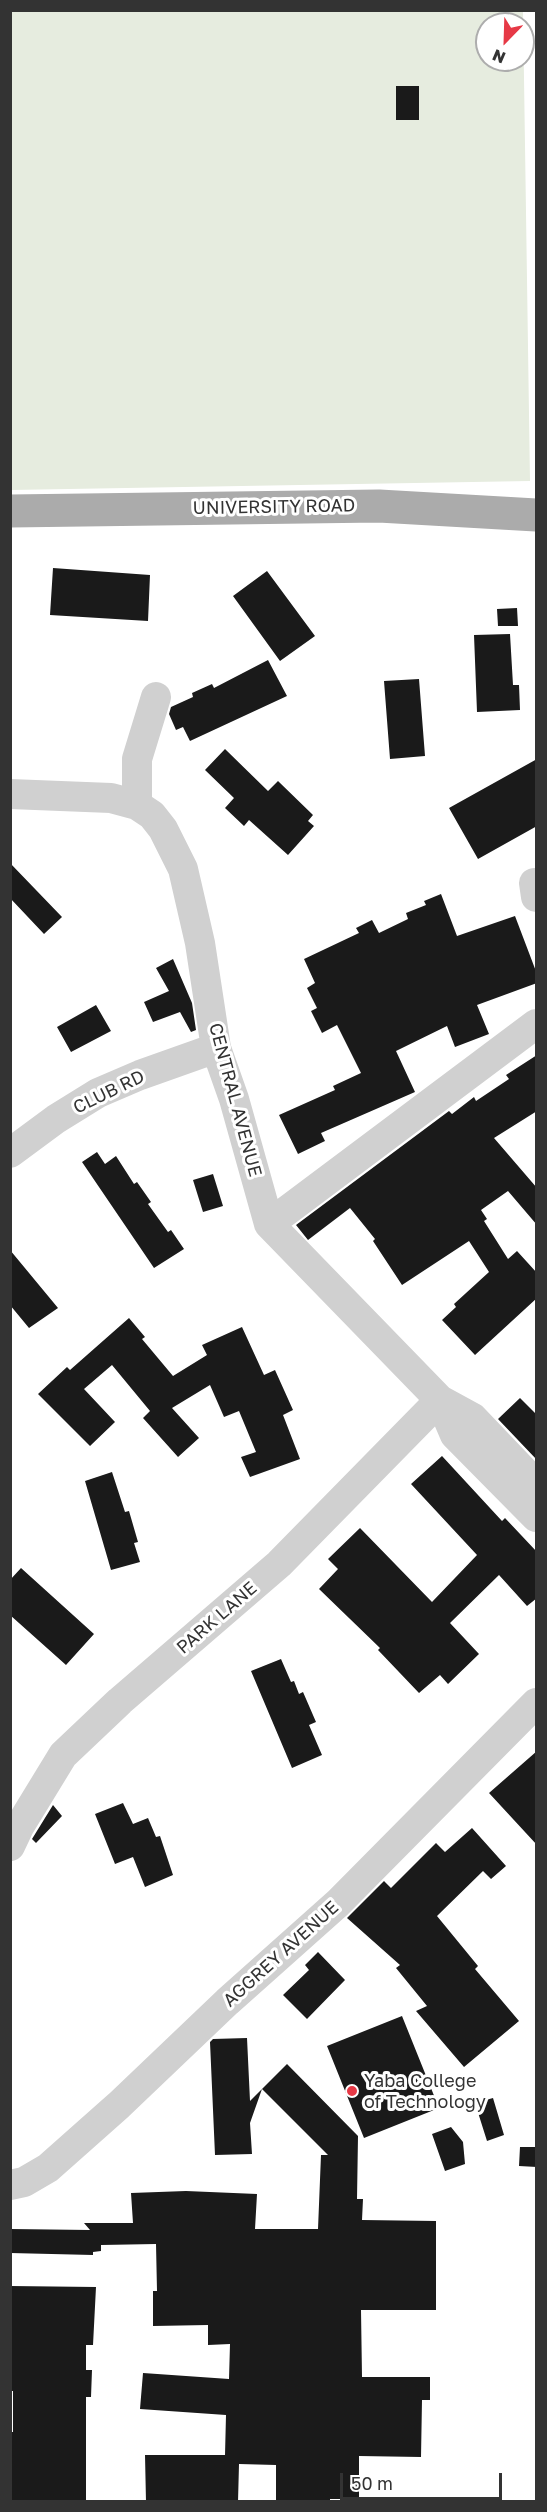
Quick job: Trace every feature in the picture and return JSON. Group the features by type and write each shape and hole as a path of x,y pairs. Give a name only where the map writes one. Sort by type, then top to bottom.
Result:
{"main road":[{"name":"UNIVERSITY ROAD","path":"10,511 379,506 537,515"}],"street":[{"path":"137,805 137,759 156,697"},
{"name":"CENTRAL AVENUE","path":"10,795 111,798 137,805 152,815 163,829 183,869 200,943 216,1048 234,1099 269,1224 440,1400 473,1418 537,1485"},
{"path":"269,1224 537,1024"},
{"name":"CLUB RD","path":"10,1153 56,1119 98,1093 216,1048"},
{"name":"CENTRAL AVENUE","path":"440,1400 456,1435 537,1517"},
{"name":"PARK LANE","path":"10,1846 18,1827 63,1755 120,1701 279,1564 440,1400"},
{"name":"AGGREY AVENUE","path":"10,2185 24,2182 48,2168 119,2105 227,2002 338,1903 537,1703"}],"shaded area":[{"path":"10,11 523,11 475,12 475,72 524,72 530,481 11,490"}],"building":[{"path":"396,86 419,86 419,120 396,120"},
{"path":"53,568 150,575 148,621 50,615"},
{"path":"267,571 315,636 280,661 233,596"},
{"path":"517,608 518,626 498,626 497,609"},
{"path":"510,634 513,685 519,685 520,710 477,712 474,635"},
{"path":"268,660 287,696 190,741 183,727 176,730 169,714 171,707 193,697 192,693 212,684 214,688"},
{"path":"419,679 425,756 390,759 384,681"},
{"path":"225,749 268,791 278,781 313,815 308,821 314,826 288,855 249,820 244,826 225,808 234,798 205,770"},
{"path":"537,759 537,826 478,859 449,808"},
{"path":"10,863 62,917 44,934 10,898"},
{"path":"441,894 457,936 515,916 537,974 537,983 477,1005 489,1034 455,1047 447,1026 396,1051 415,1092 321,1133 325,1141 298,1154 279,1115 335,1090 333,1086 361,1073 337,1025 322,1033 311,1011 317,1008 307,988 315,983 304,959 359,933 356,928 372,920 379,933 408,919 406,913 426,905 424,901"},
{"path":"173,959 192,1003 196,1030 191,1032 180,1012 153,1022 144,1002 169,991 156,968"},
{"path":"96,1005 111,1031 71,1052 57,1027"},
{"path":"537,1055 537,1111 494,1138 537,1188 537,1225 508,1191 481,1210 487,1219 484,1221 508,1259 517,1251 537,1273 537,1298 475,1355 442,1320 456,1307 454,1304 489,1272 469,1241 402,1285 373,1241 375,1239 350,1208 308,1240 296,1225 449,1111 452,1114 474,1097 476,1101 509,1079 506,1075"},
{"path":"97,1152 105,1164 116,1156 134,1184 137,1182 151,1202 148,1204 168,1232 171,1230 184,1249 154,1268 82,1162"},
{"path":"213,1174 223,1206 203,1212 193,1180"},
{"path":"10,1250 58,1308 29,1328 10,1305"},
{"path":"129,1318 145,1337 142,1339 173,1376 207,1355 202,1345 242,1327 264,1375 275,1370 293,1410 283,1415 300,1459 250,1477 241,1457 256,1452 239,1411 224,1417 210,1385 172,1408 199,1438 178,1457 143,1418 150,1411 112,1365 84,1389 115,1422 90,1446 38,1394 67,1367 70,1370"},
{"path":"520,1398 537,1415 537,1460 498,1419"},
{"path":"442,1456 502,1521 505,1518 537,1552 537,1598 527,1606 499,1575 450,1623 479,1654 448,1684 440,1675 419,1693 378,1650 380,1648 319,1589 338,1569 328,1559 360,1528 432,1602 477,1555 411,1484"},
{"path":"112,1472 125,1512 129,1511 138,1542 134,1543 140,1562 111,1570 85,1481"},
{"path":"21,1568 94,1634 66,1665 10,1615 10,1580"},
{"path":"281,1659 299,1694 303,1692 316,1722 309,1725 322,1755 292,1768 251,1671"},
{"path":"537,1751 537,1845 489,1793"},
{"path":"123,1803 133,1824 148,1818 156,1837 160,1836 173,1875 145,1887 133,1857 115,1864 95,1814"},
{"path":"53,1805 62,1816 36,1843 32,1839"},
{"path":"472,1828 506,1866 491,1879 483,1871 437,1916 478,1966 475,1969 519,2021 464,2067 416,2011 427,2006 396,1968 400,1965 347,1918 384,1881 391,1888 436,1843 445,1852"},
{"path":"318,1952 345,1980 307,2019 283,1995 309,1970 305,1965"},
{"path":"402,2016 439,2108 364,2138 327,2046"},
{"path":"247,2038 250,2101 262,2089 250,2123 252,2154 215,2155 210,2042 213,2039"},
{"path":"287,2064 358,2136 357,2199 363,2199 362,2220 436,2221 436,2310 361,2310 362,2377 430,2377 430,2400 422,2400 421,2457 359,2456 359,2499 330,2499 330,2502 276,2502 276,2465 239,2464 238,2502 146,2502 145,2455 225,2455 226,2415 140,2409 143,2373 229,2379 230,2344 208,2345 208,2325 153,2326 153,2291 157,2291 156,2244 101,2245 101,2251 93,2252 93,2255 10,2253 10,2229 90,2230 84,2223 133,2223 131,2193 186,2191 257,2194 255,2229 318,2229 321,2155 328,2155 262,2089"},
{"path":"493,2098 504,2135 487,2141 475,2103"},
{"path":"451,2127 463,2142 465,2164 445,2171 432,2134"},
{"path":"520,2147 537,2147 537,2167 519,2166"},
{"path":"10,2286 96,2287 93,2345 86,2345 86,2370 92,2370 91,2397 86,2397 86,2502 10,2502 10,2432 13,2432 13,2391 10,2391"}],"place":[{"name":"Yaba College of Technology","path":"352,2091"}]}
